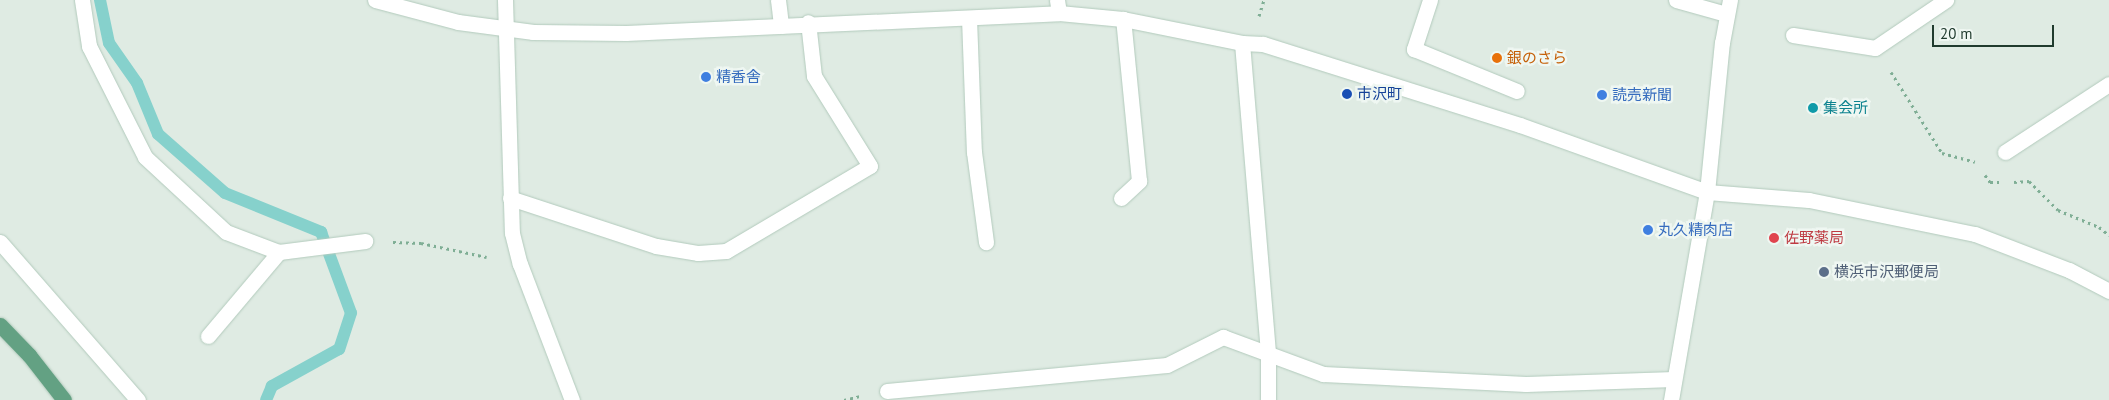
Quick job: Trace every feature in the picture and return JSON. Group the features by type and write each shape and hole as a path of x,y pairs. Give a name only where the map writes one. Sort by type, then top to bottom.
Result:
{"main road":[{"path":"0,325 30,355 64,400"}],"street":[{"path":"82,0 90,46 145,157 226,232 279,252 364,242"},
{"path":"375,0 458,22 508,31 626,34 781,26 808,22 969,18 1058,7 1242,43 1263,44 1390,83 1707,192 1809,200 1975,234 2069,270 2109,291"},
{"path":"505,0 508,31 512,233 520,264 572,400"},
{"path":"778,0 781,26"},
{"path":"1430,0 1414,49 1517,91"},
{"path":"1671,400 1707,192 1728,7 1676,0"},
{"path":"1794,35 1875,48 1946,0"},
{"path":"969,18 974,152 986,242"},
{"path":"1121,198 1139,181 1123,19"},
{"path":"510,198 656,246 698,253 726,251 870,166 814,76 808,22"},
{"path":"1242,43 1268,354 1268,400"},
{"path":"2005,152 2109,84"},
{"path":"0,242 138,400"},
{"path":"208,336 279,252"},
{"path":"887,391 1167,365 1223,337 1323,374 1526,384 1674,379"}],"path":[{"path":"364,242 421,243 520,264"}],"waterway":[{"path":"100,0 109,43 137,83 158,134 225,193 321,232 351,313 339,349 272,386 266,400"}],"place":[{"name":"銀のさら","path":"1497,58"},
{"name":"精香舎","path":"706,77"},
{"name":"市沢町","path":"1347,94"},
{"name":"読売新聞","path":"1602,95"},
{"name":"集会所","path":"1813,108"},
{"name":"丸久精肉店","path":"1648,230"},
{"name":"佐野薬局","path":"1774,238"},
{"name":"横浜市沢郵便局","path":"1824,272"}]}
